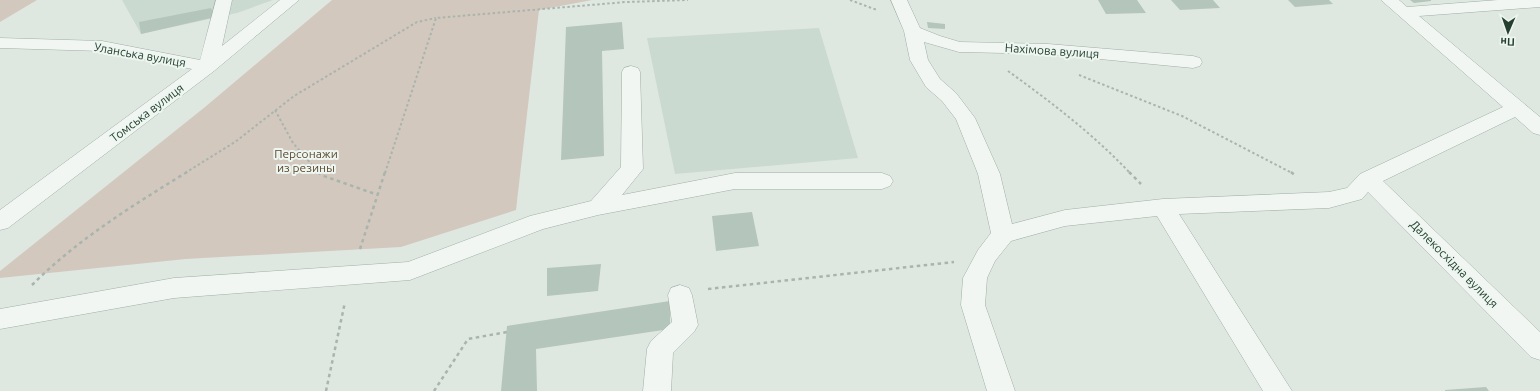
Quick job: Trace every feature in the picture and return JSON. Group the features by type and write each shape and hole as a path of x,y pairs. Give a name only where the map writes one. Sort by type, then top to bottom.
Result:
{"street":[{"path":"207,67 224,0"},
{"name":"Томська вулиця","path":"0,222 207,67 291,0"},
{"path":"899,0 914,31 919,60 933,83 949,97 965,118 988,174 1003,236"},
{"path":"1389,0 1540,128"},
{"path":"1404,12 1540,2"},
{"name":"Нахімова вулиця","path":"914,31 934,40 959,47 1048,49 1193,62"},
{"name":"Уланська вулиця","path":"0,43 102,46 207,67"},
{"path":"598,207 632,169 631,72"},
{"path":"1001,391 973,305 975,278 987,254 1003,236 1065,218 1163,207 1329,200 1354,194 1368,179 1517,108"},
{"name":"Далекосхідна вулиця","path":"1368,179 1540,349"},
{"path":"1,319 174,288 410,271 538,222 598,207 735,181 882,182"},
{"path":"1163,207 1278,391"},
{"path":"657,391 660,350 685,325 680,295"}],"path":[{"path":"1,319 54,263 98,229 136,202 235,142 294,96 417,22 436,18 652,1 688,0"},
{"path":"326,391 351,275 436,18"},
{"path":"1006,69 1063,111 1108,150 1163,207"},
{"path":"1075,74 1182,116 1288,170 1329,200"},
{"path":"276,110 293,143 320,175 378,195"},
{"path":"680,295 705,290 980,258 984,260"},
{"path":"434,391 468,339 507,332"}],"shaded area":[{"path":"122,0 273,0 237,13 141,34"},
{"path":"819,28 858,158 675,174 647,38"}],"green space":[{"path":"0,0 37,0 0,22"},
{"name":"Персонажи из резины","path":"332,0 592,0 539,10 516,210 401,247 186,259 0,278 0,271 205,107"}],"building":[{"path":"1098,0 1137,0 1146,13 1106,14"},
{"path":"1171,0 1213,0 1220,8 1180,10"},
{"path":"1288,0 1329,0 1333,4 1295,7"},
{"path":"1410,0 1431,0 1431,1 1414,3"},
{"path":"211,8 215,17 141,34 139,22"},
{"path":"622,22 624,49 602,51 604,156 561,160 566,27"},
{"path":"927,22 945,24 945,29 928,28"},
{"path":"752,212 759,246 716,251 712,216"},
{"path":"601,264 598,291 547,296 547,268"},
{"path":"670,301 670,329 536,349 537,391 501,391 507,326"},
{"path":"1486,387 1489,391 1445,391 1445,390"}]}
